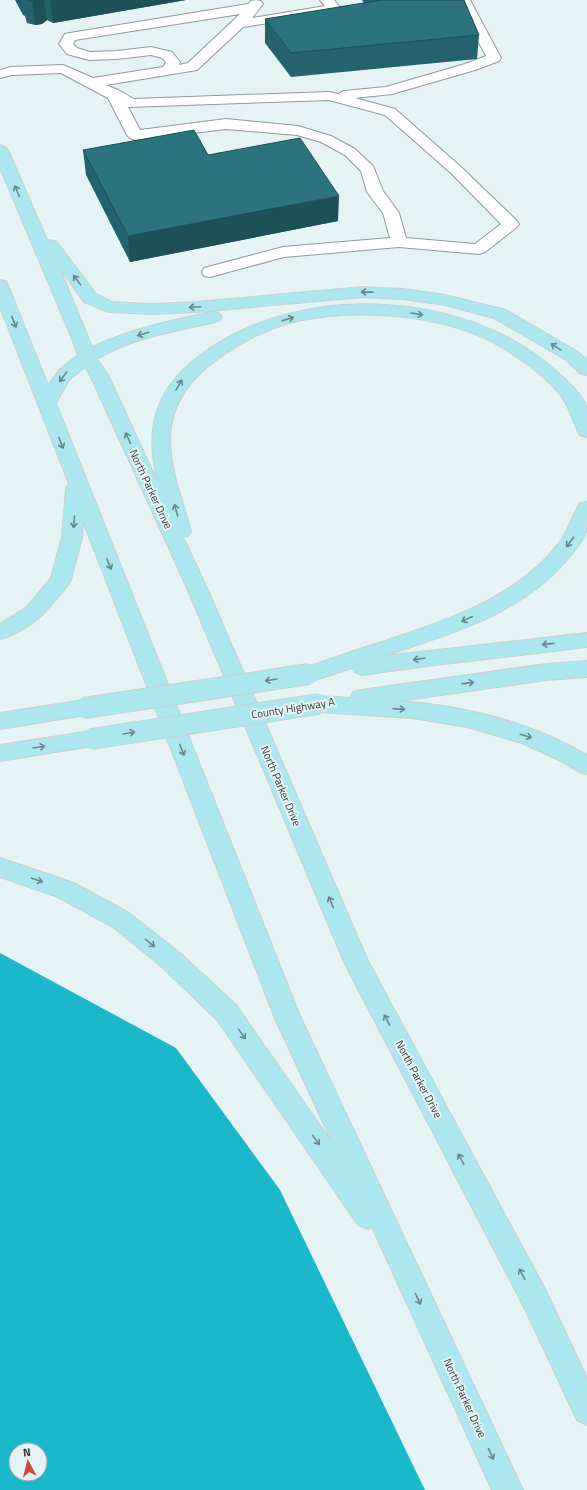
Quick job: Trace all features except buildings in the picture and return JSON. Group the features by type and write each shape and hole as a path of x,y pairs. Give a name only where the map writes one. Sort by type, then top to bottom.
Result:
{"main road":[{"name":"North Parker Drive","path":"0,150 87,356 99,375 196,588 357,964 534,1297 587,1410"},
{"path":"27,214 90,298 109,307 152,309 197,307 363,292 403,294 445,300 500,314 572,356 587,370"},
{"name":"North Parker Drive","path":"0,286 76,483 287,1016 508,1490"},
{"path":"46,404 64,374 87,356 122,340 172,325 304,297"},
{"path":"196,588 162,455 162,426 169,403 181,380 200,362 234,339 268,325 301,315 341,310 379,310 416,314 472,328 511,345 539,363 562,385 578,409 587,432"},
{"path":"0,632 8,629 34,612 61,580 72,537 76,483"},
{"path":"309,674 461,622 498,605 527,586 554,564 574,537 587,508"},
{"path":"0,720 309,674 427,658 587,640"},
{"name":"County Highway A","path":"0,752 319,704 546,672 587,669"},
{"path":"319,704 424,711 463,718 541,741 567,753 587,766"},
{"path":"0,867 66,890 121,920 171,960 227,1013 402,1263"},
{"path":"534,1297 587,1385"}],"lane":[{"path":"239,24 334,9 327,0"},
{"path":"0,74 11,71 63,69 132,104 329,96 387,91 470,67 494,58 463,0"},
{"path":"92,83 192,67 239,24 256,4"},
{"path":"169,71 173,62 167,55 151,51 117,55 89,56 72,51 66,44 70,37 256,4"},
{"path":"112,93 135,136 226,124 298,131 326,139 350,152 368,169 375,192 390,214 399,242"},
{"path":"210,272 283,252 399,242 479,249 511,224 456,170 390,112 329,96"}],"water":[{"path":"0,953 176,1048 280,1190 425,1490 0,1490"}]}
